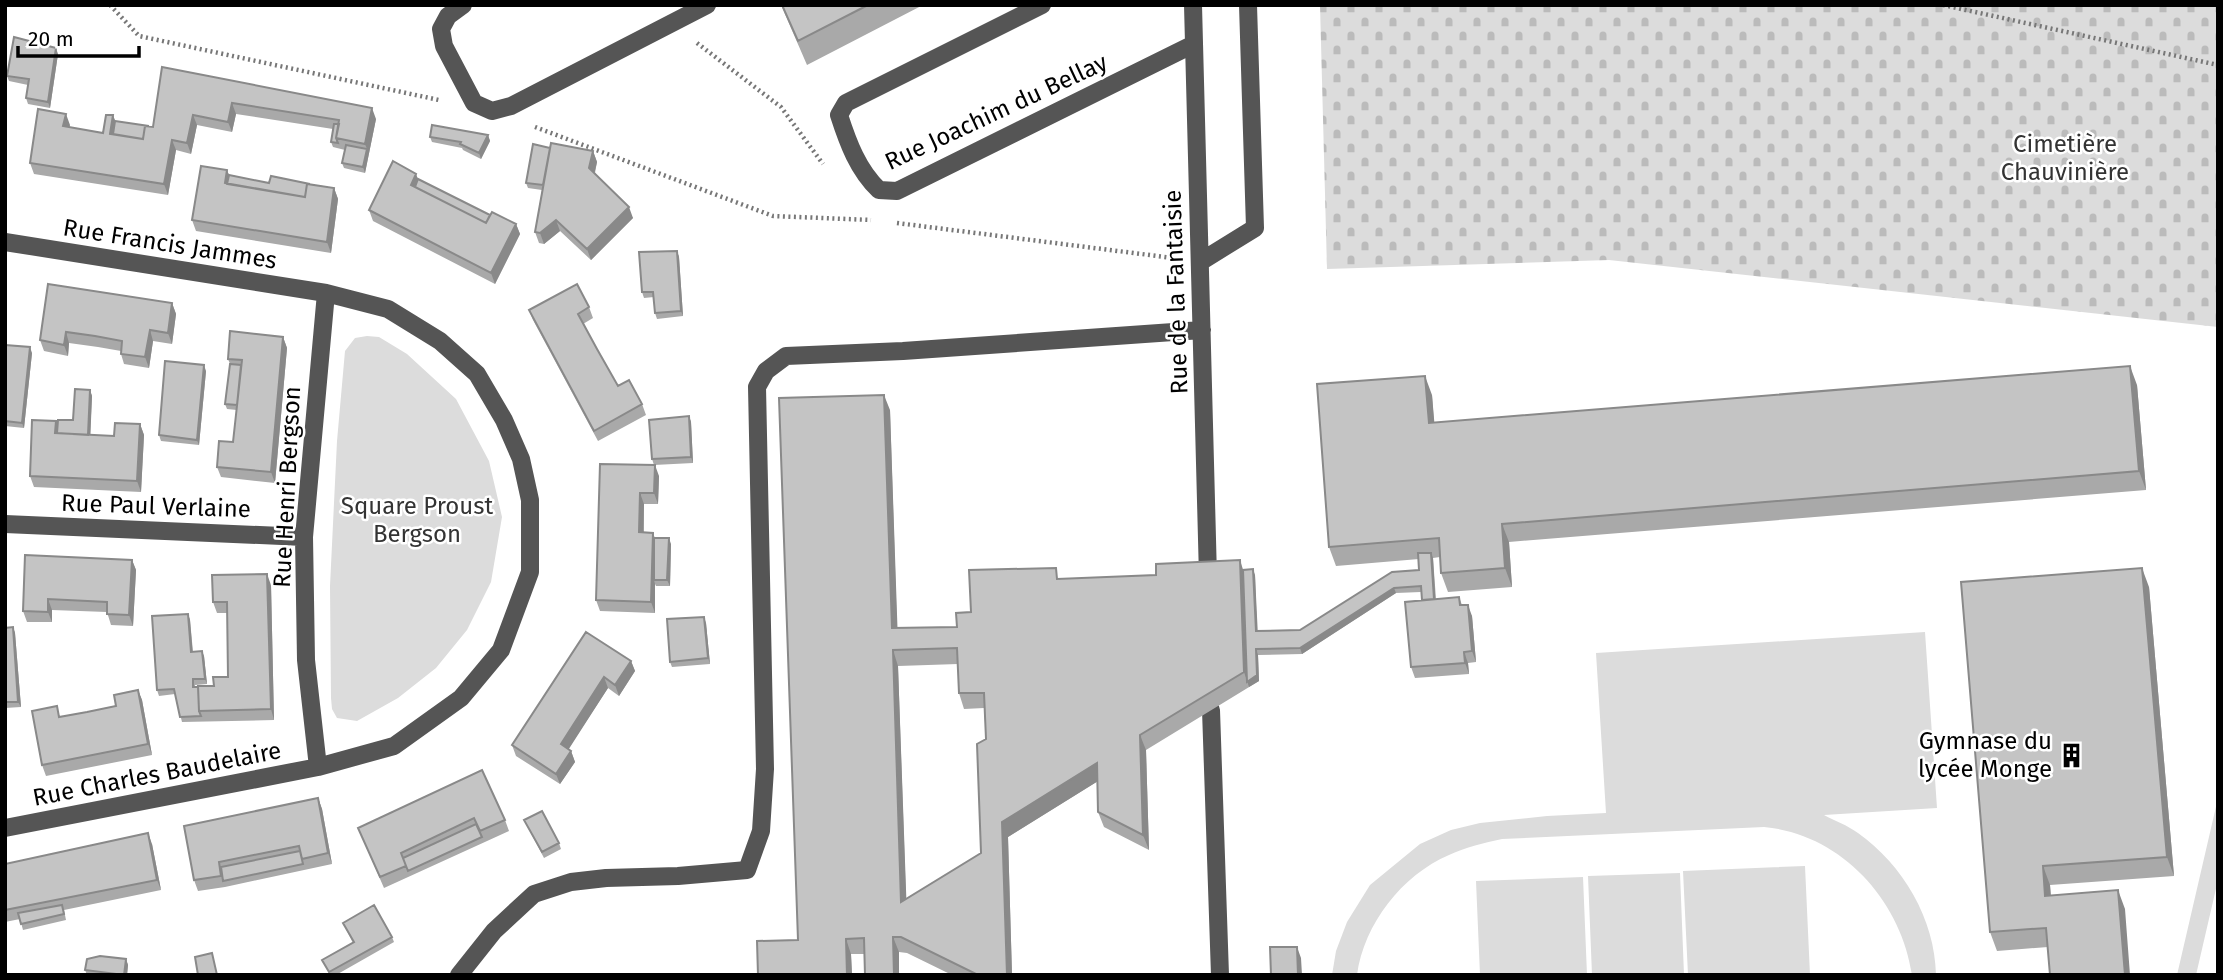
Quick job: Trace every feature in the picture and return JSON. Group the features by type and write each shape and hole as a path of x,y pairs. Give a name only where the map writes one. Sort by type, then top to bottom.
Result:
{"street":[{"path":"463,5 448,16 441,29 444,46 474,103 492,111 511,106 707,5"},
{"name":"Rue Joachim du Bellay","path":"1042,5 846,103 839,115 846,139 864,176 879,190 897,191 1194,44"},
{"name":"Rue de la Fantaisie","path":"1194,5 1208,577"},
{"path":"1199,262 1255,228 1248,5"},
{"name":"Rue Francis Jammes","path":"5,242 326,293 388,309 440,341 477,374 504,420 521,459 530,500 530,572 501,650 461,698 394,746 318,767"},
{"name":"Rue Henri Bergson","path":"318,767 306,660 304,537 326,293"},
{"path":"459,975 494,931 534,894 572,882 594,879 747,870 761,831 765,769 757,387 766,371 786,356 903,351 1202,330"},
{"name":"Rue Paul Verlaine","path":"5,524 304,537"},
{"path":"1211,710 1220,975"},
{"name":"Rue Charles Baudelaire","path":"5,828 318,767"}],"path":[{"path":"1943,5 2218,65"},
{"path":"671,23 781,107 830,174"},
{"path":"854,208 863,219 876,220"},
{"path":"890,222 1199,262"}],"green space":[{"name":"Cimetière Chauvinière","path":"1320,5 2218,5 2218,327 1609,260 1327,269"},
{"name":"Square Proust Bergson","path":"379,337 407,354 456,399 489,461 502,517 491,582 467,630 436,668 398,698 357,721 337,718 332,709 330,586 337,441 345,351 355,338"},
{"path":"1925,632 1937,808 1824,815 1858,833 1889,861 1902,877 1923,914 1930,934 1936,975 1912,975 1906,947 1881,897 1842,857 1792,832 1764,827 1502,839 1462,850 1416,875 1388,903 1368,938 1357,975 1332,975 1336,951 1347,922 1370,885 1420,844 1451,830 1480,823 1606,813 1596,653"},
{"path":"2218,798 2218,880 2196,975 2177,975"},
{"path":"1805,866 1810,975 1688,975 1683,871"},
{"path":"1680,873 1684,975 1592,975 1588,876"},
{"path":"1583,877 1587,975 1480,975 1476,881"}],"building":[{"path":"782,5 868,5 798,41"},
{"path":"14,37 56,48 48,102 26,98 29,79 7,76"},
{"path":"162,67 372,108 365,144 336,138 339,120 232,103 228,122 193,115 187,143 172,140 164,184 30,163 38,109 66,114 63,126 103,133 106,115 113,115 110,134 143,139 145,126 153,127"},
{"path":"115,121 149,126 145,126 143,139 113,134"},
{"path":"334,124 339,124 336,138 338,143 331,142"},
{"path":"432,125 488,135 479,153 460,144 461,142 430,137"},
{"path":"551,143 593,151 589,168 629,207 587,249 556,220 540,233 535,232"},
{"path":"533,144 550,148 543,185 526,183"},
{"path":"346,145 367,149 363,167 342,163"},
{"path":"393,161 416,174 411,185 486,223 492,212 516,224 491,273 369,210"},
{"path":"201,166 227,170 225,183 305,197 307,184 334,188 327,242 192,220"},
{"path":"229,175 269,183 271,176 310,184 307,184 305,197 227,184"},
{"path":"418,179 490,215 486,223 415,187"},
{"path":"677,251 681,311 655,313 653,292 642,292 639,252"},
{"path":"48,284 172,303 168,333 150,330 145,357 121,354 122,341 95,336 66,332 64,345 40,340"},
{"path":"577,284 589,307 578,314 618,386 629,380 642,404 594,431 529,310"},
{"path":"230,331 283,337 271,472 217,467 219,441 233,442 242,360 228,359"},
{"path":"5,345 30,347 22,423 5,421"},
{"path":"165,361 204,365 197,440 159,435"},
{"path":"230,364 241,365 237,405 225,404"},
{"path":"2130,366 2139,471 1502,524 1505,568 1441,573 1439,538 1329,547 1317,384 1425,376 1429,423"},
{"path":"75,389 90,390 88,435 57,433 58,420 73,420"},
{"path":"884,395 892,628 957,627 956,613 971,612 969,570 1056,568 1057,579 1156,575 1156,564 1240,560 1244,672 1140,735 1143,835 1098,812 1097,763 1002,822 1007,975 978,975 901,937 893,937 894,975 865,975 864,938 846,939 847,975 758,975 757,941 798,940 779,398","holes":["957,648 959,693 984,693 986,739 977,744 981,853 901,902 893,650"]},
{"path":"689,416 691,457 652,459 649,420"},
{"path":"32,420 56,421 55,433 114,436 115,423 140,424 137,481 30,476"},
{"path":"600,464 655,465 654,493 640,493 639,532 653,533 651,602 596,600"},
{"path":"654,538 669,538 667,580 654,580"},
{"path":"1418,553 1431,553 1434,599 1422,600 1421,586 1394,588 1300,648 1256,649 1257,675 1247,682 1243,570 1253,569 1256,631 1300,630 1392,572 1419,570"},
{"path":"25,555 132,560 129,615 107,614 107,602 48,599 48,612 23,611"},
{"name":"Gymnase du lycée Monge","path":"2142,568 2167,857 2043,866 2045,896 2118,890 2125,975 2050,975 2046,928 1990,932 1961,582"},
{"path":"267,574 271,709 199,711 198,686 214,686 213,677 228,677 227,602 213,602 212,575"},
{"path":"1459,597 1460,605 1468,605 1472,651 1464,652 1465,663 1411,667 1405,602"},
{"path":"188,614 191,652 202,651 205,679 193,679 193,687 198,687 201,716 180,717 174,689 157,690 152,616"},
{"path":"704,617 708,658 670,662 667,619"},
{"path":"13,627 18,702 5,702 5,628"},
{"path":"586,632 631,661 615,685 604,677 561,744 571,751 556,774 512,745"},
{"path":"138,690 148,744 42,765 32,711 57,706 59,717 87,712 116,706 114,695"},
{"path":"482,770 505,820 480,831 474,818 401,853 406,866 380,877 358,828"},
{"path":"318,798 328,853 302,859 299,846 219,862 221,876 194,880 184,826"},
{"path":"542,811 559,843 542,852 524,820"},
{"path":"476,824 482,837 408,871 403,858"},
{"path":"148,833 157,880 5,910 5,864"},
{"path":"300,851 303,864 223,881 221,867"},
{"path":"62,905 64,914 21,924 18,913"},
{"path":"374,905 392,937 329,972 322,960 354,942 343,923"},
{"path":"1270,947 1297,947 1298,975 1271,975"},
{"path":"212,953 217,975 198,975 195,957"},
{"path":"100,956 126,959 124,975 85,970 87,959"}],"place":[{"name":"Gymnase du lycée Monge","path":"2072,755"}]}
